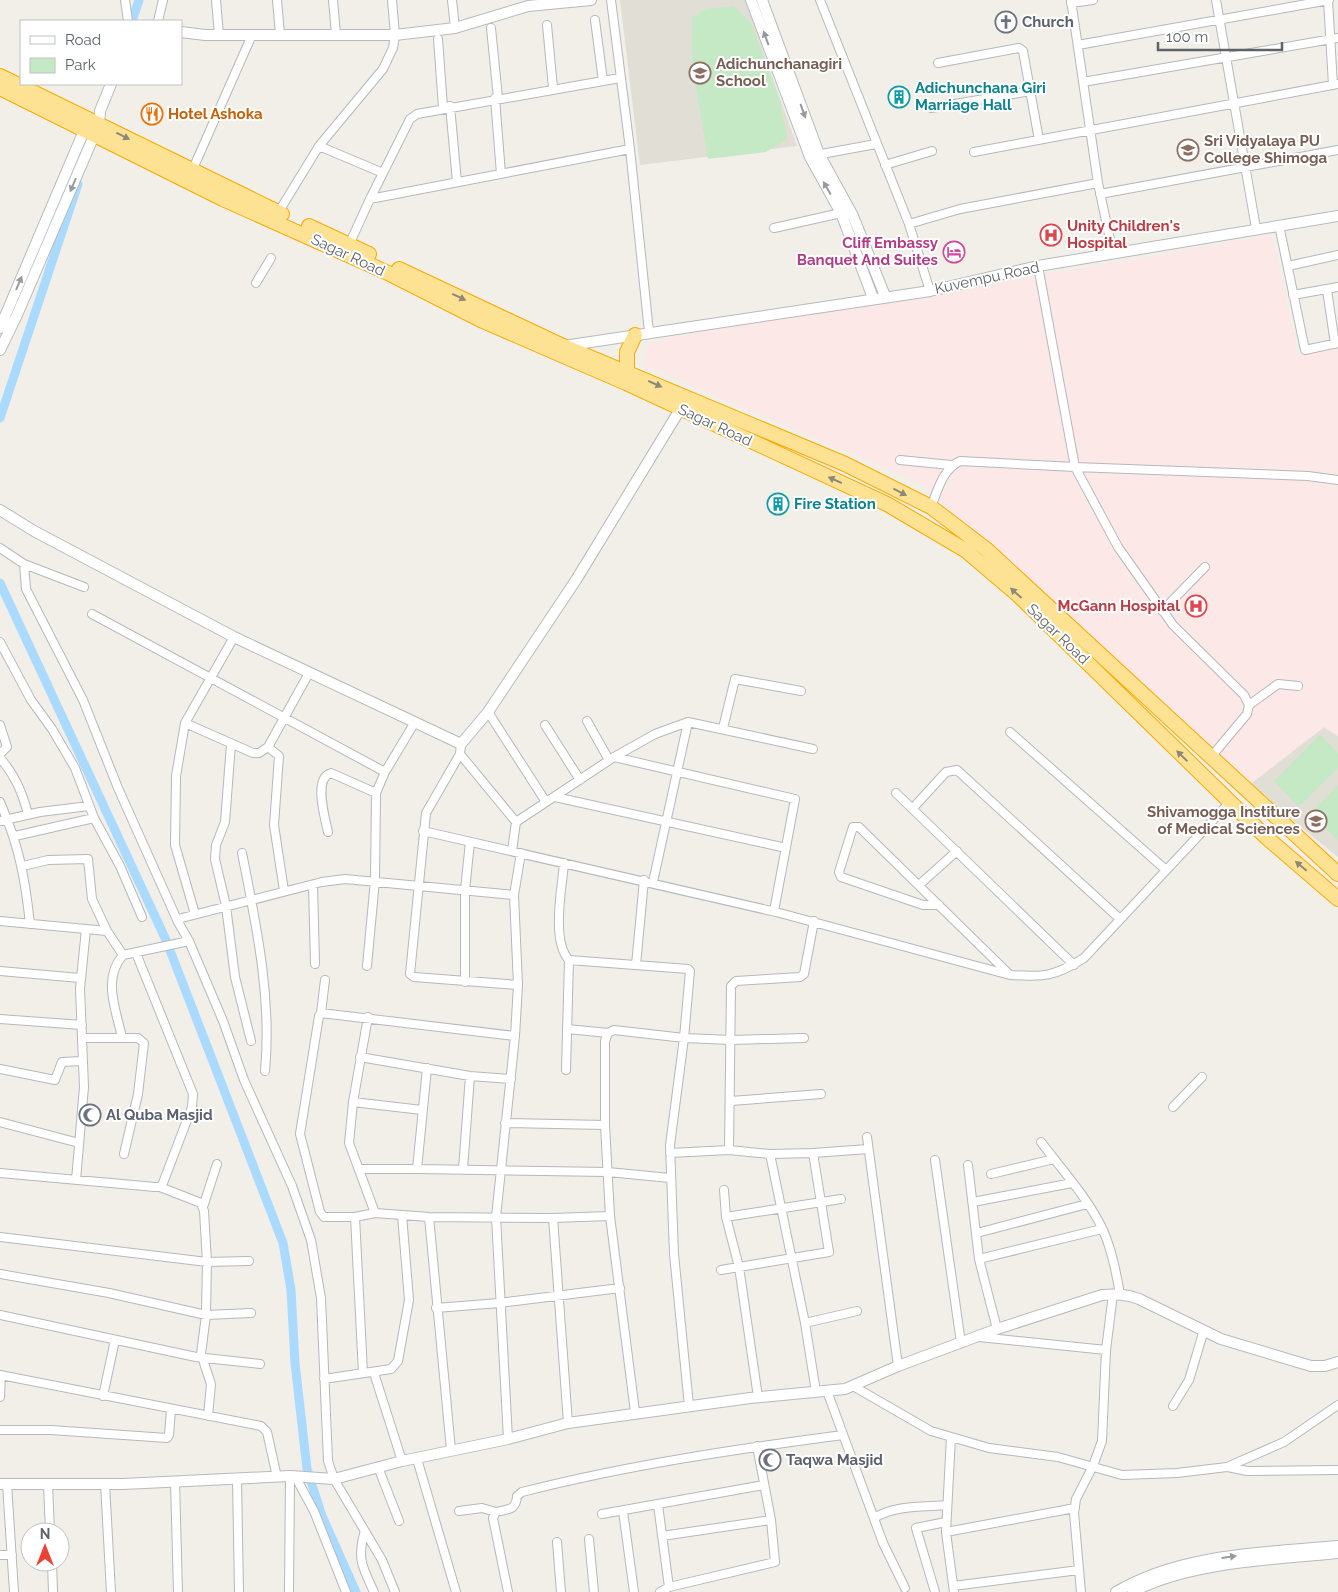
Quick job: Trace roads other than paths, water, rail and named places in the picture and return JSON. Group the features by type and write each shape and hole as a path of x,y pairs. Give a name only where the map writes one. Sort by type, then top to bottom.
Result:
{"highway":[{"name":"Sagar Road","path":"0,76 93,124 278,212 563,346 627,371 684,403 887,504 965,550 1018,595 1266,837 1338,898"},
{"name":"Sagar Road","path":"0,88 93,124 223,199 379,269 483,321 548,350 844,464 931,508 986,549 1338,874"},
{"path":"627,371 627,352 642,333"}],"street":[{"path":"158,20 164,0"},
{"path":"216,0 219,35"},
{"path":"277,0 280,34"},
{"path":"333,0 336,34"},
{"path":"278,212 319,146 383,69 393,48 395,35 392,0"},
{"path":"452,0 455,28"},
{"path":"182,32 219,35 395,35 455,28 517,4 592,0"},
{"path":"611,0 630,149 642,333"},
{"path":"751,0 814,156 842,213 873,298"},
{"path":"762,0 814,156 853,216 885,296"},
{"path":"820,0 909,224 930,291"},
{"path":"1093,0 1071,2 1098,183 1113,254"},
{"path":"1216,0 1256,228"},
{"path":"974,152 1336,85 1329,40 1328,0 1291,3 1219,20 1078,45"},
{"path":"126,1 128,20"},
{"path":"595,20 603,81"},
{"path":"547,25 553,88"},
{"path":"490,28 497,98 501,174"},
{"path":"192,171 252,35"},
{"path":"1083,82 1338,38"},
{"path":"438,39 457,182"},
{"path":"938,63 1019,48 1023,51 1032,91 1039,140"},
{"path":"349,245 410,119 417,114 553,88 620,78"},
{"path":"0,328 111,85"},
{"path":"931,108 1032,91"},
{"path":"0,350 17,315 93,124"},
{"path":"814,156 876,144"},
{"path":"319,146 383,173"},
{"path":"370,199 630,149"},
{"path":"1100,194 1338,150"},
{"path":"885,165 932,151"},
{"path":"909,224 960,209 1098,183"},
{"path":"774,228 842,213"},
{"name":"Kuvempu Road","path":"548,350 642,333 885,296 930,291 1038,266 1256,228 1338,216"},
{"path":"1279,225 1305,350 1337,344 1335,317 1327,290"},
{"path":"1288,266 1338,255"},
{"path":"256,283 270,258"},
{"path":"1038,266 1075,467 1118,546 1172,625 1244,695 1249,705 1247,714 1210,757"},
{"path":"1293,295 1338,287"},
{"path":"518,986 411,976 426,813 461,749 488,712 576,580 684,403"},
{"path":"900,460 951,465"},
{"path":"931,508 944,474 951,465 960,461 1308,476 1338,480"},
{"path":"0,510 34,531 234,637 308,673 342,686 415,722 461,749 516,822 512,851"},
{"path":"0,548 24,564 84,587"},
{"path":"24,564 26,589 83,700 118,788 178,919 185,941 223,1021 244,1080 292,1186 311,1240 321,1298 328,1462 334,1479 364,1534 382,1560 395,1592"},
{"path":"1162,611 1205,567"},
{"path":"92,614 385,772"},
{"path":"194,914 175,845 173,822 176,776 185,723 234,637"},
{"path":"0,642 31,700 52,729 75,768 94,818 120,866 142,917"},
{"path":"185,723 231,744 259,753 268,747 308,673"},
{"path":"723,728 735,679 801,691"},
{"path":"1249,705 1278,684 1298,686"},
{"path":"488,712 546,802"},
{"path":"587,721 612,759 795,799 774,912"},
{"path":"367,966 375,880 376,793 385,772 415,722"},
{"path":"653,882 668,821 688,722"},
{"path":"516,822 612,759 656,734 688,722 723,728 813,749"},
{"path":"0,724 7,747 0,756 12,772 23,794 28,814"},
{"path":"545,725 580,780"},
{"path":"1010,732 1166,870"},
{"path":"231,744 225,822 215,852 226,906 235,977 251,1041"},
{"path":"268,747 278,752 280,756 274,825 284,892"},
{"path":"913,808 946,772 957,770 1120,919"},
{"path":"328,832 322,796 323,780 326,775 331,773 376,793"},
{"path":"896,792 1074,965"},
{"path":"555,796 786,848"},
{"path":"0,802 4,820 15,836 23,866 30,924"},
{"path":"423,831 653,882 814,922 1010,975 1042,977 1064,971 1084,958 1230,802"},
{"path":"4,820 28,814 89,806"},
{"path":"15,836 94,818"},
{"path":"939,905 923,905 841,877 839,872 853,827 859,828 919,885 1010,975"},
{"path":"465,982 465,890 470,842"},
{"path":"919,885 957,851"},
{"path":"242,853 257,928 262,973 266,1036 265,1071"},
{"path":"508,1439 499,1303 496,1217 499,1171 515,1036 518,986 514,895 521,853"},
{"path":"23,866 48,860 86,858 89,861 92,899 107,932 123,955"},
{"path":"564,862 559,934 562,950 569,960 566,1070"},
{"path":"178,919 313,885 345,879 375,880 514,895"},
{"path":"636,965 644,880"},
{"path":"313,885 315,964"},
{"path":"0,921 107,932"},
{"path":"729,1150 732,1040 731,986 736,981 800,977 804,974 814,922"},
{"path":"76,1180 84,1087 80,978 86,929"},
{"path":"122,1038 112,996 111,981 115,964 123,955 185,941"},
{"path":"136,953 193,1094 192,1107 160,1187"},
{"path":"569,960 688,969 690,972 670,1153 674,1254 689,1406"},
{"path":"0,971 80,978"},
{"path":"325,980 300,1134 320,1212 324,1217 355,1217 375,1213 429,1217 553,1218 610,1216"},
{"path":"321,1013 368,1017 515,1036"},
{"path":"368,1017 353,1102 350,1143 375,1213"},
{"path":"0,1019 82,1026"},
{"path":"567,1029 608,1033 614,1030 684,1038 732,1040 804,1038"},
{"path":"608,1033 605,1041 605,1125 610,1216 635,1412"},
{"path":"82,1038 138,1038 144,1043 138,1094 124,1154"},
{"path":"360,1057 470,1076 511,1079"},
{"path":"0,1069 55,1080 62,1062 83,1061"},
{"path":"417,1169 427,1068"},
{"path":"463,1169 470,1076"},
{"path":"1174,1106 1202,1077"},
{"path":"731,1101 821,1094"},
{"path":"353,1102 422,1110"},
{"path":"0,1122 79,1143"},
{"path":"505,1123 605,1125"},
{"path":"867,1137 898,1366"},
{"path":"1041,1142 1087,1204 1102,1229 1112,1256 1116,1294 1106,1350 1102,1441 1093,1466 1076,1499 1081,1592"},
{"path":"670,1153 729,1150 770,1154 868,1149"},
{"path":"720,1270 791,1260 830,1252 813,1153"},
{"path":"770,1154 805,1323 816,1392"},
{"path":"991,1174 1054,1159"},
{"path":"935,1160 961,1343"},
{"path":"208,1416 211,1384 202,1358 206,1316 207,1262 203,1207 217,1164"},
{"path":"968,1165 979,1259 997,1329"},
{"path":"359,1169 608,1172 670,1178"},
{"path":"0,1173 160,1187 200,1203 203,1207"},
{"path":"973,1202 1072,1183"},
{"path":"724,1190 726,1217 739,1267 758,1397"},
{"path":"726,1217 781,1210 842,1199"},
{"path":"977,1233 1087,1204"},
{"path":"324,1379 374,1373 390,1369 398,1361 409,1300 402,1215"},
{"path":"355,1217 363,1373"},
{"path":"429,1217 450,1450"},
{"path":"553,1218 568,1423"},
{"path":"979,1259 1102,1229"},
{"path":"0,1238 207,1262 249,1261"},
{"path":"0,1274 109,1293 206,1316 251,1313"},
{"path":"436,1308 499,1303 620,1288"},
{"path":"14,1592 4,1484 105,1484 277,1477 334,1479 402,1460 417,1459 450,1450 508,1439 568,1423 635,1412 758,1397 827,1391 853,1386 898,1366 997,1329 1102,1295 1116,1294 1139,1299 1221,1339 1311,1366 1325,1366 1338,1362"},
{"path":"805,1323 857,1311"},
{"path":"0,1315 202,1358 260,1364"},
{"path":"1173,1406 1189,1380 1204,1330"},
{"path":"978,1337 1106,1350"},
{"path":"103,1396 115,1340"},
{"path":"374,1373 402,1460"},
{"path":"0,1397 1,1375 261,1426 264,1429 277,1477"},
{"path":"853,1386 931,1431 989,1448 1058,1457 1122,1475 1178,1473 1227,1467 1284,1442 1338,1405"},
{"path":"827,1391 874,1518 905,1588"},
{"path":"0,1430 51,1430 167,1438 169,1435 171,1409"},
{"path":"460,1511 482,1508 496,1512 513,1509 516,1506 517,1496 522,1492 557,1483 757,1446 844,1435"},
{"path":"951,1437 946,1532 954,1589 1079,1570"},
{"path":"660,1592 669,1587 775,1562 771,1520 757,1446"},
{"path":"417,1459 456,1592"},
{"path":"378,1467 399,1521"},
{"path":"1227,1467 1247,1471 1338,1470"},
{"path":"289,1592 295,1477"},
{"path":"295,1477 314,1511 346,1592"},
{"path":"237,1479 239,1592"},
{"path":"175,1482 178,1592"},
{"path":"48,1484 50,1522"},
{"path":"105,1484 111,1592"},
{"path":"602,1514 764,1485"},
{"path":"658,1505 669,1587"},
{"path":"874,1518 885,1511 946,1505"},
{"path":"946,1532 1075,1508"},
{"path":"623,1511 634,1592"},
{"path":"496,1512 493,1518 508,1592"},
{"path":"662,1536 771,1520"},
{"path":"935,1592 916,1528 946,1522"},
{"path":"364,1534 360,1552 362,1566 374,1592"},
{"path":"589,1539 594,1592"},
{"path":"557,1542 561,1592"},
{"path":"1116,1592 1160,1571 1197,1562 1245,1554 1338,1546"},
{"path":"1133,1592 1156,1582 1202,1570 1338,1553"},
{"path":"0,1555 12,1555"},
{"path":"52,1572 53,1592"}],"waterway":[{"path":"132,20 139,0"},
{"path":"0,418 78,184"},
{"path":"0,583 166,940 283,1243 291,1290 295,1363 307,1469 322,1516 356,1592"}],"place":[{"name":"Church","path":"1006,22"},
{"name":"Adichunchanagiri School","path":"700,73"},
{"name":"Adichunchana Giri Marriage Hall","path":"899,97"},
{"name":"Hotel Ashoka","path":"152,114"},
{"name":"Sri Vidyalaya PU College Shimoga","path":"1188,150"},
{"name":"Unity Children's Hospital","path":"1051,235"},
{"name":"Cliff Embassy Banquet And Suites","path":"954,252"},
{"name":"Fire Station","path":"778,504"},
{"name":"McGann Hospital","path":"1196,606"},
{"name":"Shivamogga Institure of Medical Sciences","path":"1316,821"},
{"name":"Al Quba Masjid","path":"90,1115"},
{"name":"Taqwa Masjid","path":"770,1460"}]}
